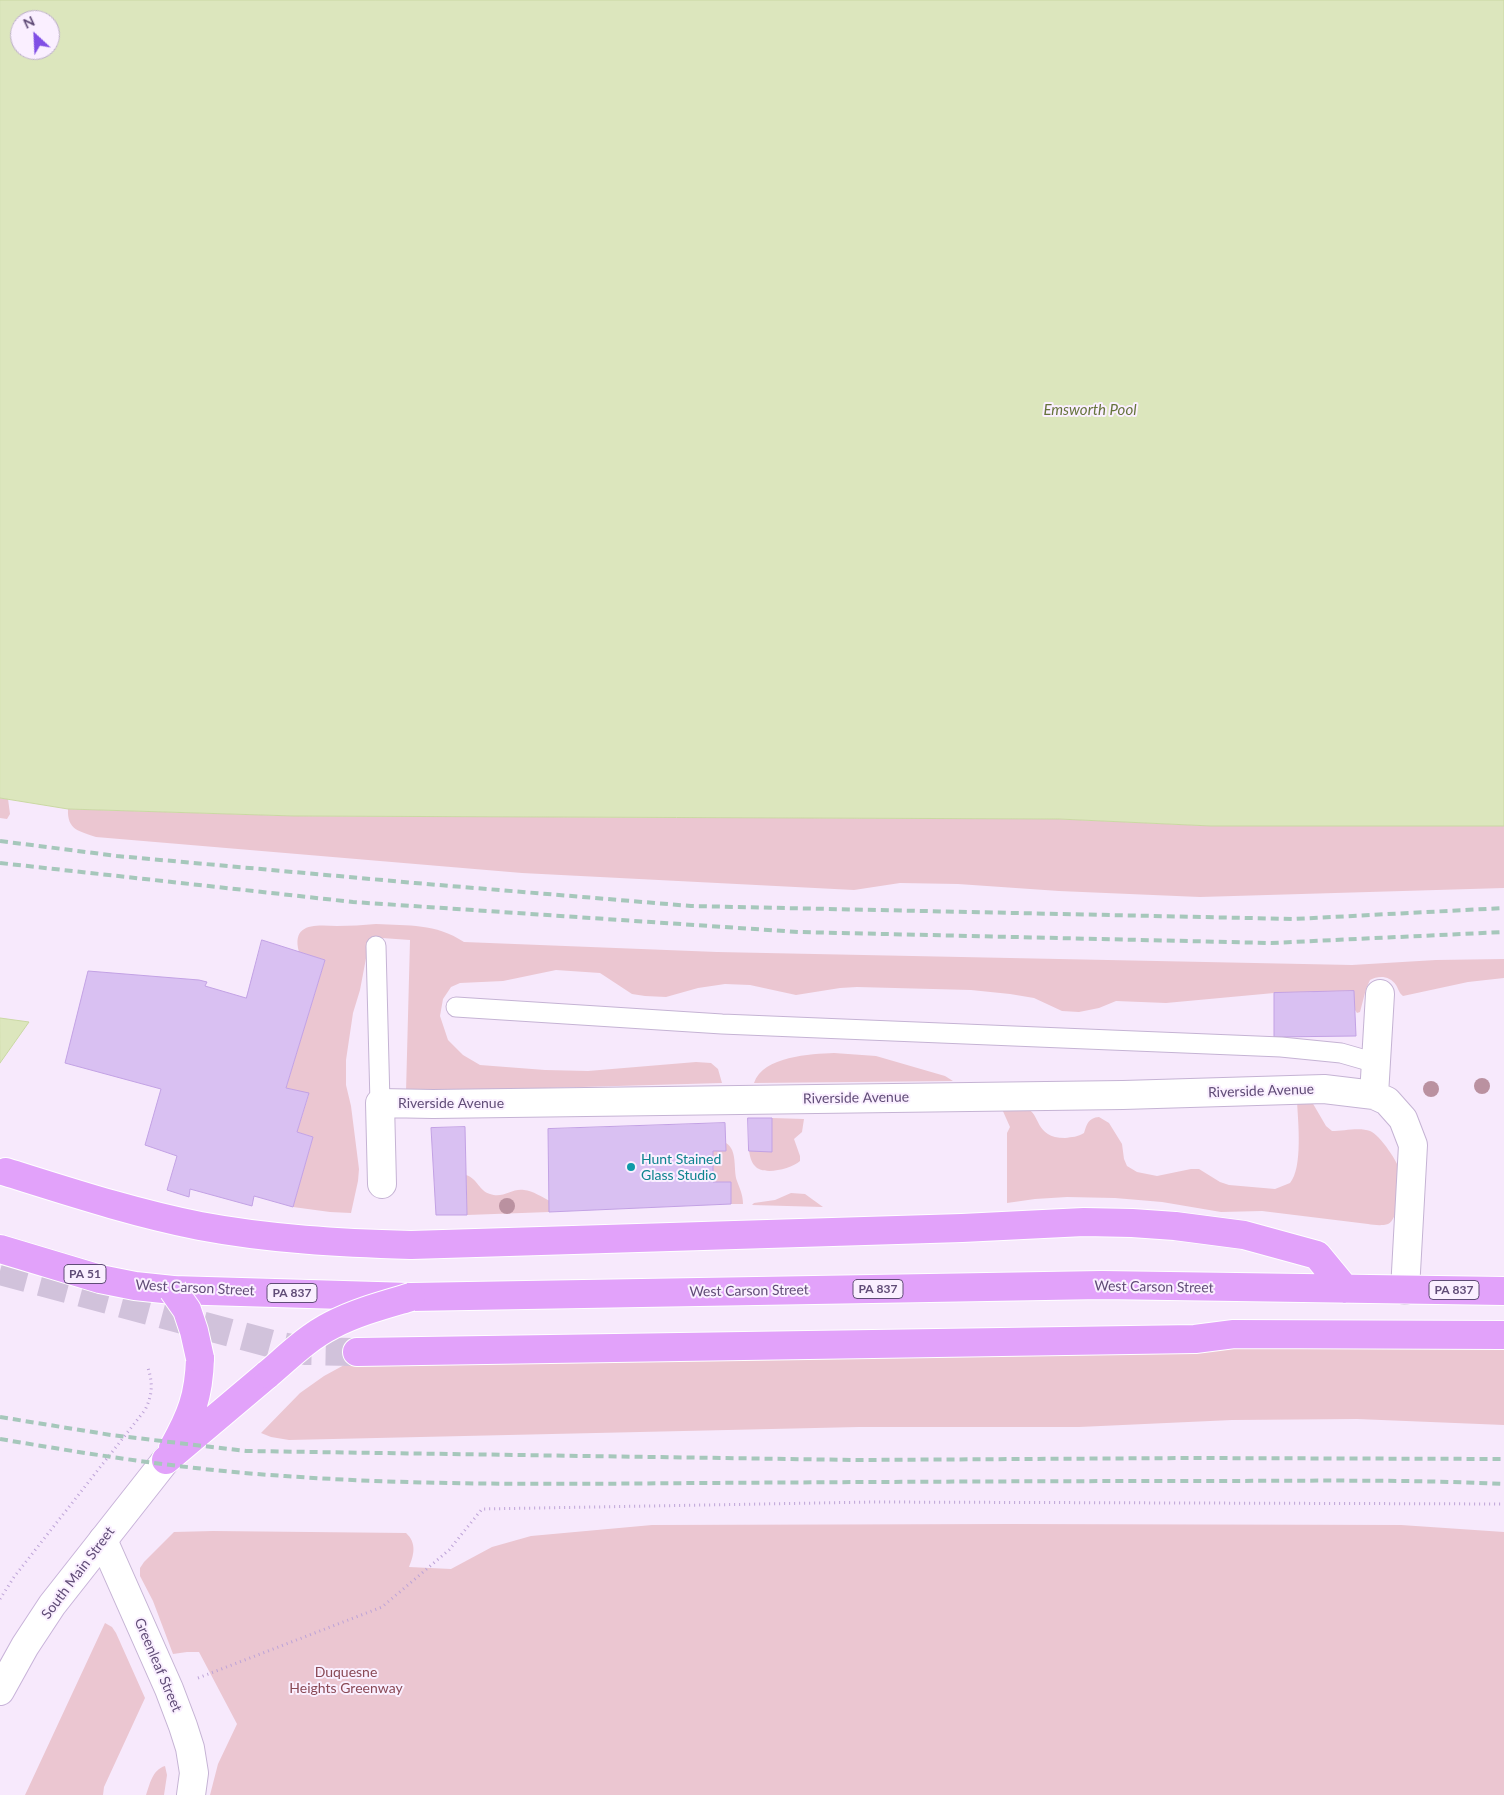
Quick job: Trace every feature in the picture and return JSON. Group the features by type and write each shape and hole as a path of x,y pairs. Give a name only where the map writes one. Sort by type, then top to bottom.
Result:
{"main road":[{"path":"6,1172 109,1203 200,1226 297,1239 350,1243 430,1244 962,1228 1084,1222 1175,1226 1244,1235 1318,1255 1345,1289"},
{"name":"West Carson Street","path":"0,1249 100,1279 135,1286 172,1290 411,1296 1102,1285 1504,1291"},
{"path":"166,1460 194,1405 199,1380 200,1358 187,1310 172,1290"},
{"name":"PA 837","path":"166,1460 301,1345 330,1326 360,1312 411,1296"},
{"path":"357,1352 1194,1339 1234,1334 1504,1335"}],"street":[{"path":"1374,1095 1380,994"},
{"name":"Riverside Avenue","path":"382,1184 380,1104 1123,1095 1324,1089 1374,1095 1387,1101 1403,1119 1413,1145 1405,1290"},
{"name":"South Main Street","path":"0,1691 25,1646 52,1605 166,1460"},
{"name":"Greenleaf Street","path":"103,1540 169,1689 190,1748 194,1774 191,1795"}],"lane":[{"path":"376,946 380,1104"},
{"path":"456,1007 722,1024 1281,1047 1341,1053 1376,1063"}],"path":[{"path":"0,1599 14,1577 145,1410 150,1399 152,1386 147,1365"},
{"path":"169,1689 382,1607 450,1550 482,1509 873,1502 1504,1504"}],"green space":[{"path":"0,798 8,799 10,814 7,819 0,818"},
{"path":"68,809 294,816 1059,819 1211,826 1504,826 1504,888 1200,897 1059,891 958,884 900,883 854,890 522,873 96,837 79,831 72,826 68,816"},
{"path":"376,924 432,928 443,931 464,942 717,952 1352,965 1436,960 1504,959 1504,978 1468,982 1403,996 1394,982 1384,977 1377,977 1370,980 1360,1012 1357,1013 1353,991 1274,993 1166,1003 1116,1001 1099,1008 1079,1012 1062,1011 1034,998 971,990 857,987 796,995 750,985 725,984 698,988 666,997 645,996 632,994 600,973 556,970 503,981 460,983 451,987 443,999 440,1016 448,1040 463,1055 480,1065 588,1071 696,1062 711,1063 718,1069 722,1083 406,1092 410,940 382,938 373,942 367,953 360,990 353,1013 346,1060 346,1085 351,1106 359,1169 351,1213 293,1207 313,1137 297,1132 309,1094 286,1088 325,960 299,952 299,935 302,930 314,926"},
{"path":"834,1053 876,1056 945,1076 953,1081 754,1083 759,1074 777,1062 813,1054"},
{"path":"1297,1101 1312,1102 1326,1126 1332,1131 1366,1130 1379,1138 1397,1163 1401,1174 1400,1194 1392,1221 1388,1224 1373,1225 1262,1211 1221,1212 1162,1202 1115,1198 1067,1197 1007,1203 1007,1133 1010,1127 1002,1109 1026,1108 1031,1111 1043,1130 1048,1134 1065,1138 1084,1133 1090,1120 1099,1117 1109,1123 1122,1144 1127,1166 1137,1172 1157,1176 1199,1169 1220,1182 1229,1185 1275,1189 1290,1183 1297,1167 1299,1132"},
{"path":"772,1118 804,1119 802,1132 794,1139 800,1161 784,1169 764,1171 754,1164 749,1151 772,1151"},
{"path":"726,1143 730,1146 734,1155 736,1176 743,1204 731,1204 730,1182 713,1182 713,1151 726,1151"},
{"path":"466,1175 490,1194 499,1195 515,1190 534,1193 550,1201 549,1212 467,1215"},
{"path":"791,1193 805,1194 823,1207 752,1205 754,1203 775,1200"},
{"path":"1504,1341 1504,1425 1357,1419 1232,1420 1079,1427 859,1427 289,1440 261,1433 300,1393 324,1376 346,1364 378,1359"},
{"name":"Duquesne Heights Greenway","path":"652,1525 1401,1525 1504,1532 1504,1795 210,1795 218,1764 237,1724 199,1652 173,1654 153,1601 140,1576 140,1568 144,1562 174,1532 406,1533 413,1545 409,1567 451,1569 492,1547 531,1536"},
{"path":"105,1623 112,1627 116,1633 145,1698 104,1787 103,1795 25,1795"},
{"path":"165,1766 167,1775 164,1795 146,1795 154,1774"}],"water":[{"name":"Emsworth Pool","path":"0,0 1504,0 1504,826 1211,826 1059,819 294,816 68,809 0,798"},
{"path":"0,1018 29,1022 0,1063"}],"building":[{"path":"262,940 325,960 286,1088 309,1093 297,1132 313,1137 293,1207 254,1196 252,1206 190,1189 189,1197 167,1190 177,1156 145,1145 161,1089 65,1063 88,971 199,980 207,982 205,986 246,998"},
{"path":"1354,991 1356,1036 1274,1037 1274,993"},
{"path":"748,1118 772,1118 772,1152 749,1151"},
{"name":"Hunt Stained Glass Studio","path":"725,1123 726,1151 713,1151 713,1182 731,1182 731,1204 549,1212 548,1129"},
{"path":"465,1127 467,1215 436,1215 431,1128"}],"tunnel":[{"path":"0,1271 272,1344 306,1351 357,1352"}],"railway":[{"path":"0,841 117,856 691,906 1294,919 1504,908"},
{"path":"0,863 353,902 799,932 1271,943 1504,932"},
{"path":"0,1417 111,1435 246,1451 857,1460 1504,1459"},
{"path":"0,1439 106,1456 213,1470 337,1479 441,1483 1427,1481 1504,1484"}],"place":[{"name":"Hunt Stained Glass Studio","path":"631,1167"}]}
